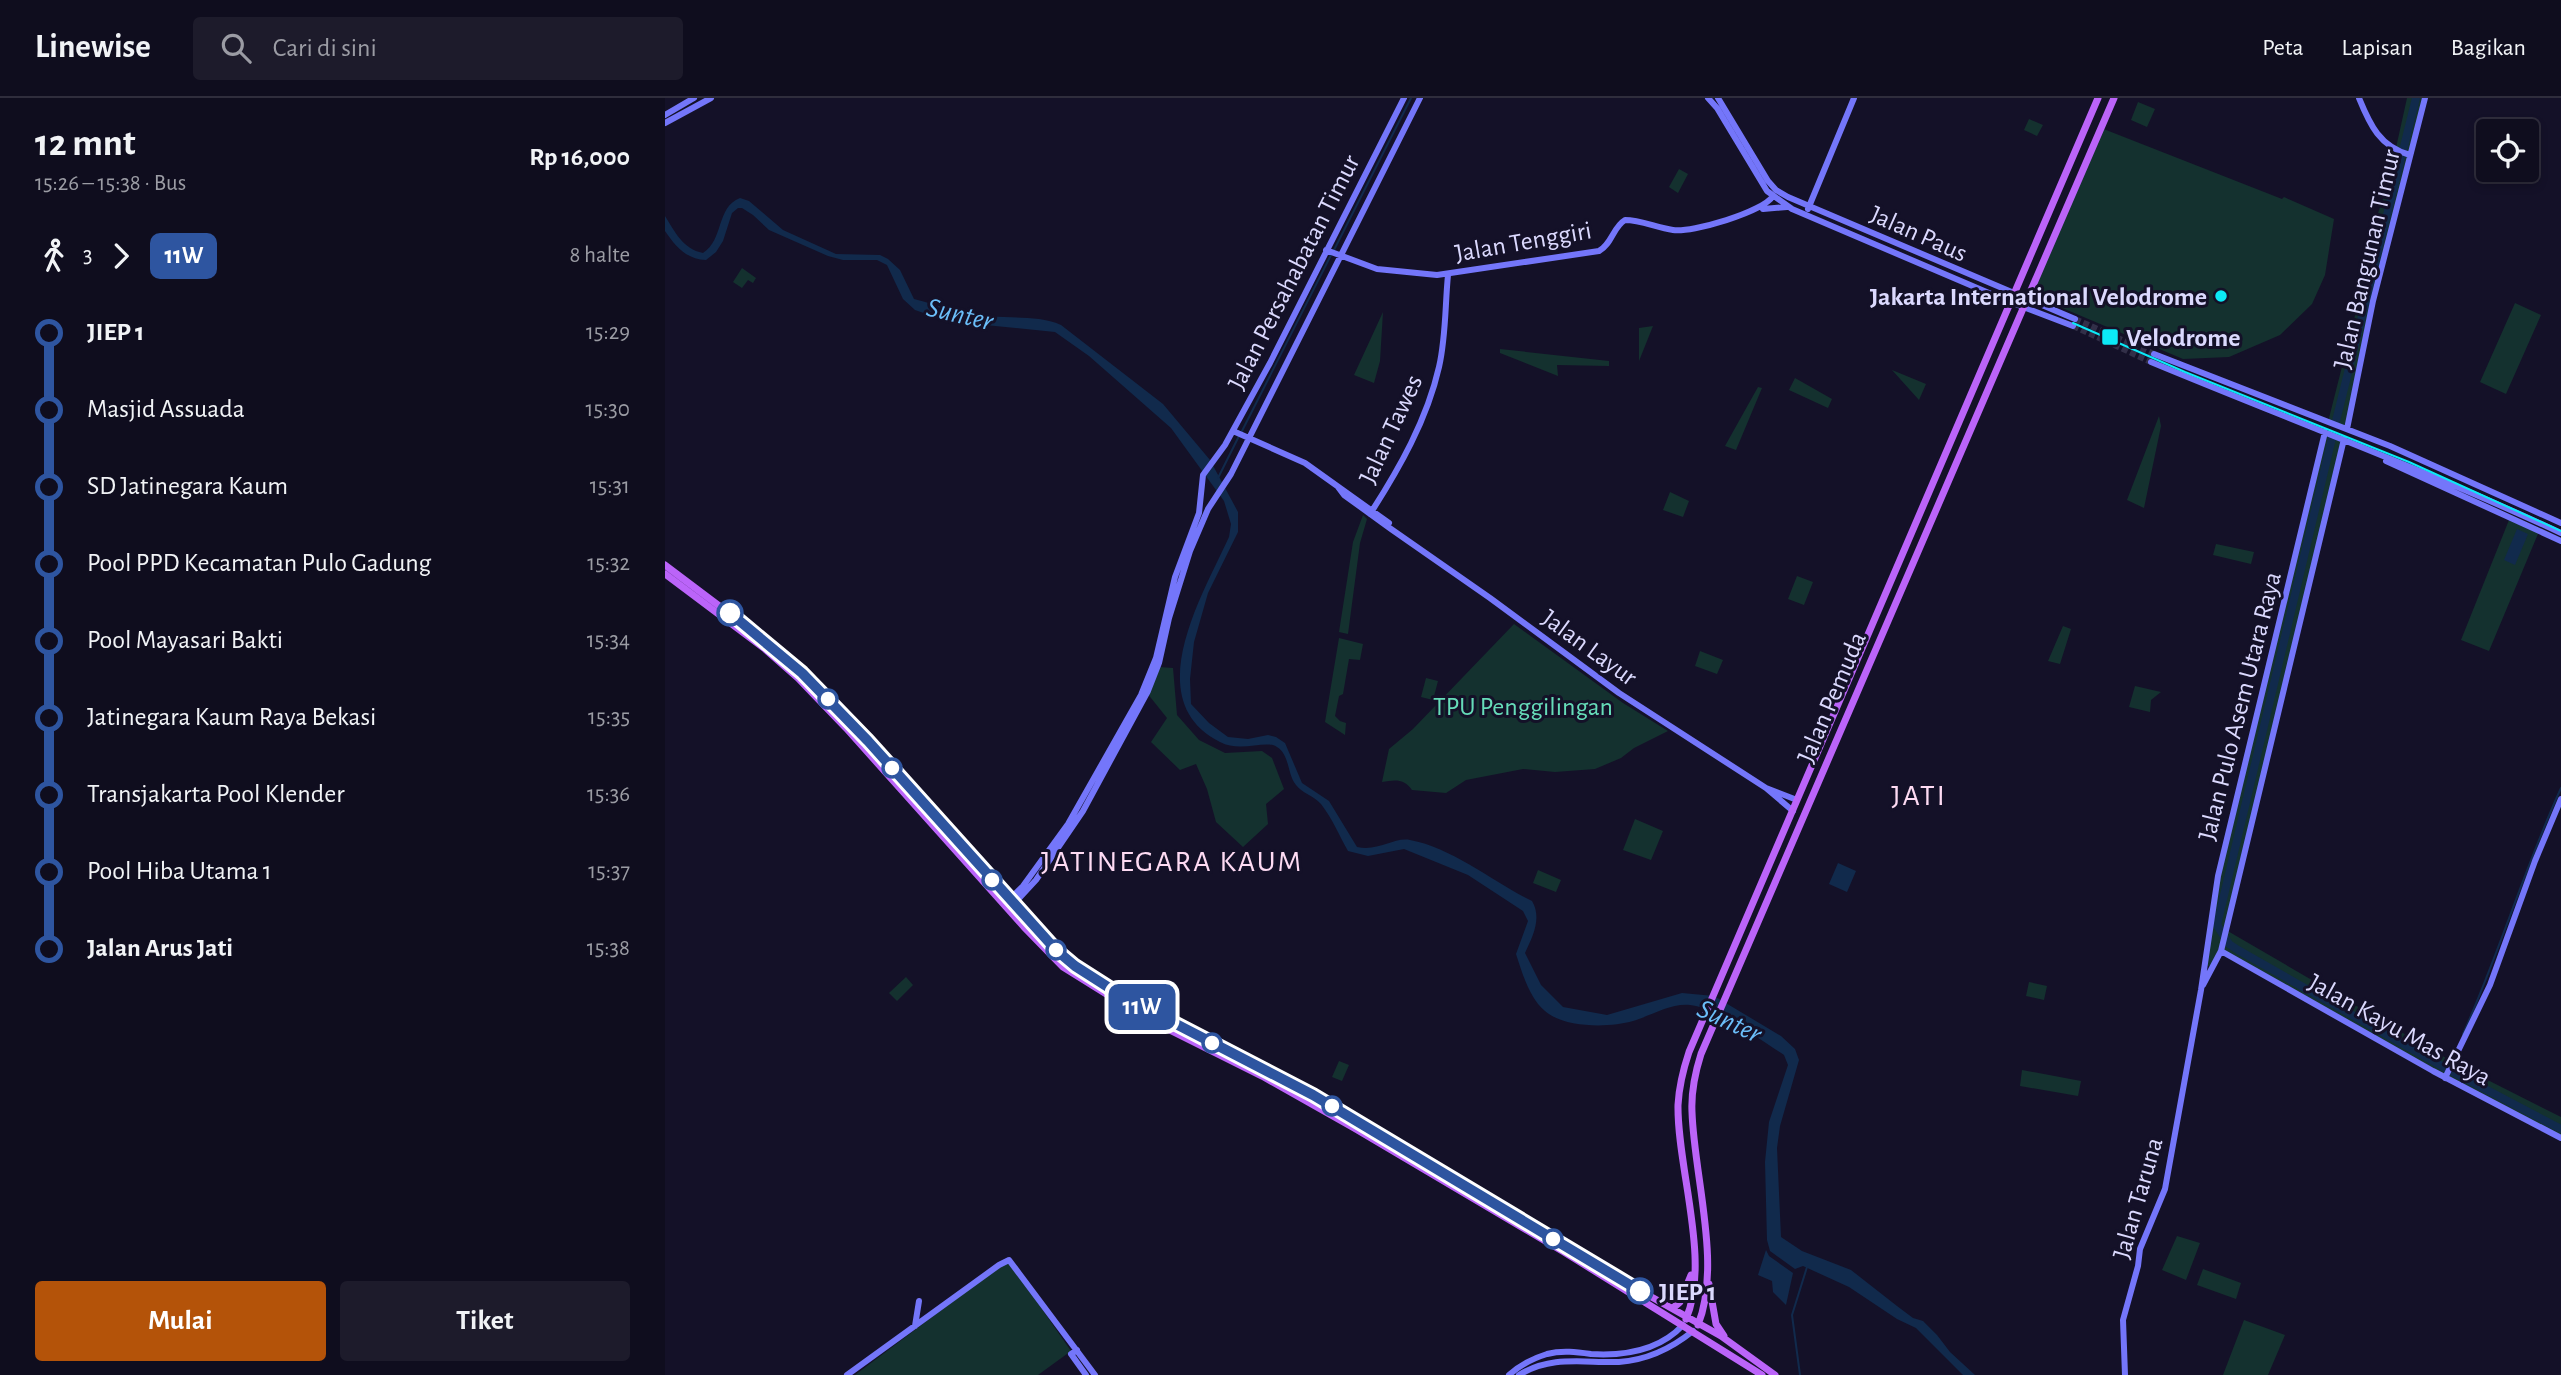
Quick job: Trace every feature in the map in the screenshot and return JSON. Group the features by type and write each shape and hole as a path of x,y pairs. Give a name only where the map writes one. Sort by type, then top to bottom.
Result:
{"main road":[{"name":"Jalan Pemuda","path":"1683,1325 1688,1316 1694,1244 1678,1108 1681,1077 1738,935 2098,98"},
{"name":"Jalan Pemuda","path":"1693,1331 1699,1322 1708,1280 1691,1111 1696,1070 1749,940 2114,98"},
{"path":"1957,426 1968,431"},
{"path":"665,565 775,648 802,673 900,776 1054,960 1151,1020 1262,1076 1622,1283 1699,1322 1776,1375"},
{"path":"665,573 765,649 798,678 1009,905"},
{"path":"1738,935 1749,940"},
{"path":"1673,1308 1681,1302 1694,1264"},
{"path":"1708,1280 1717,1324 1727,1339"},
{"path":"1622,1283 1762,1375"}],"street":[{"path":"665,115 690,103 711,98"},
{"name":"Jalan Persahabatan Timur","path":"1206,507 1201,481 1212,461 1226,445 1241,434 1333,253 1404,98"},
{"path":"1009,905 1064,835 1137,701 1151,673 1175,577 1206,507 1229,478 1241,434 1333,253 1420,98"},
{"path":"1708,98 1718,100 1763,186 1792,209"},
{"path":"1806,214 1854,98"},
{"path":"2359,98 2374,132 2397,151 2409,154"},
{"name":"Jalan Bangunan Timur","path":"2344,429 2373,301 2425,98"},
{"name":"Jalan Paus","path":"1718,100 1768,181 1788,198 2014,294 2024,302"},
{"path":"665,123 690,103"},
{"name":"Jalan Tenggiri","path":"1754,211 1766,204 1773,195"},
{"name":"Jalan Tenggiri","path":"1333,253 1388,271 1448,275 1599,251 1625,220 1678,231 1777,206 1792,209"},
{"name":"Jalan Paus","path":"1792,209 2010,302 2024,302"},
{"name":"Jalan Tawes","path":"1372,512 1393,479 1427,408 1443,346 1448,275"},
{"path":"2024,302 2074,323"},
{"path":"2154,354 2332,424 2561,523"},
{"path":"2151,362 2354,443 2561,533"},
{"path":"2281,416 2285,407"},
{"name":"Jalan Pulo Asem Utara Raya","path":"2201,990 2222,856 2327,433"},
{"name":"Jalan Layur","path":"1241,434 1305,463 1619,693 1766,788 1793,811"},
{"path":"2201,990 2221,949 2226,932 2342,438"},
{"path":"2354,443 2399,467 2561,541"},
{"path":"2465,490 2469,482"},
{"name":"Jalan Layur","path":"1766,788 1797,800"},
{"path":"2446,1076 2490,985 2535,861 2561,799"},
{"name":"Jalan Kayu Mas Raya","path":"2221,949 2561,1138"},
{"path":"2204,964 2213,966"},
{"name":"Jalan Taruna","path":"2125,1375 2123,1320 2140,1249 2165,1189 2201,990"},
{"path":"847,1375 1009,1260 1074,1352 1095,1375"},
{"path":"915,1326 919,1301"},
{"path":"1519,1375 1548,1362 1624,1353 1658,1343 1683,1325"},
{"path":"1509,1375 1548,1353 1568,1351 1595,1358 1632,1360 1663,1351 1693,1331"},
{"path":"1658,1343 1663,1351"},
{"path":"1074,1352 1086,1375"}],"green space":[{"path":"2407,98 2425,98 2393,217 2347,429 2328,422"},
{"path":"2138,102 2155,109 2147,127 2131,120"},
{"path":"2029,119 2043,125 2037,136 2024,130"},
{"path":"2101,128 2282,199 2284,197 2334,219 2325,275 2312,304 2280,335 2229,357 2183,359 2041,299 2030,288"},
{"path":"1679,169 1688,174 1678,193 1669,187"},
{"path":"742,268 756,278 753,283 748,280 742,288 733,282"},
{"path":"2515,303 2541,315 2506,394 2480,382"},
{"path":"1383,312 1380,361 1374,383 1354,375"},
{"path":"1653,326 1639,361 1639,328"},
{"path":"1500,349 1609,361 1609,366 1557,365 1558,376 1500,353"},
{"path":"1892,370 1926,384 1919,400"},
{"path":"1795,378 1832,399 1828,408 1789,390"},
{"path":"1758,387 1762,388 1736,450 1725,446"},
{"path":"2159,416 2161,426 2144,508 2127,500"},
{"path":"2325,432 2344,439 2226,930 2458,1065 2561,1117 2561,1138 2221,952 2211,967 2204,964 2211,916"},
{"path":"1670,492 1689,501 1683,517 1663,510"},
{"path":"1363,515 1367,519 1360,543 1348,634 1339,632 1353,542"},
{"path":"2511,515 2540,529 2489,651 2461,640"},
{"path":"2216,544 2254,552 2251,564 2213,555"},
{"path":"1797,576 1813,582 1804,605 1788,599"},
{"name":"TPU Penggilingan","path":"1514,624 1623,703 1668,731 1634,748 1621,758 1595,769 1555,772 1523,769 1466,780 1446,793 1412,790 1406,783 1399,781 1382,782 1389,749 1413,729"},
{"path":"2063,626 2071,629 2060,664 2048,661"},
{"path":"1339,638 1363,644 1360,660 1349,659 1343,694 1339,696 1335,716 1346,723 1345,735 1325,722"},
{"path":"1700,651 1723,660 1717,674 1695,666"},
{"path":"1159,667 1173,668 1177,715 1199,740 1225,753 1262,751 1272,758 1284,789 1266,804 1268,824 1243,847 1216,822 1207,789 1196,764 1180,770 1151,742 1167,718 1147,693"},
{"path":"1426,678 1438,681 1433,700 1421,697"},
{"path":"2135,686 2161,692 2151,700 2150,712 2129,707"},
{"path":"1635,819 1663,831 1651,860 1623,850"},
{"path":"1538,870 1561,880 1556,892 1533,883"},
{"path":"906,977 913,985 897,1001 889,993"},
{"path":"2029,982 2047,986 2044,1000 2026,996"},
{"path":"1339,1061 1349,1065 1342,1081 1332,1077"},
{"path":"2022,1070 2081,1081 2078,1096 2020,1086"},
{"path":"2177,1236 2200,1243 2186,1280 2162,1270"},
{"path":"1008,1260 1071,1351 1038,1375 855,1375"},
{"path":"2203,1269 2241,1283 2236,1299 2197,1285"},
{"path":"2244,1320 2285,1335 2268,1375 2223,1375"}],"water":[{"name":"Sunter","path":"740,198 749,201 783,230 836,254 880,255 888,259 900,270 914,299 971,313 1035,319 1061,325 1163,404 1210,460 1238,512 1238,532 1208,593 1194,642 1190,679 1191,704 1209,723 1228,737 1248,739 1268,735 1285,743 1302,783 1329,801 1357,847 1372,848 1404,840 1426,844 1457,858 1532,901 1536,920 1525,953 1541,985 1563,1007 1607,1015 1682,993 1714,996 1781,1036 1795,1049 1799,1060 1780,1126 1777,1148 1781,1237 1802,1251 1851,1270 1913,1318 1923,1321 1975,1375 1963,1375 1916,1328 1897,1319 1849,1287 1803,1266 1795,1269 1770,1251 1767,1240 1765,1162 1769,1122 1788,1065 1784,1055 1724,1018 1690,1005 1675,1006 1633,1021 1612,1025 1587,1025 1553,1017 1539,1006 1516,954 1528,921 1523,911 1468,875 1404,849 1368,856 1348,851 1321,804 1296,785 1281,750 1266,744 1228,745 1196,724 1183,701 1180,674 1184,646 1193,616 1229,537 1231,524 1224,501 1171,428 1089,356 1055,332 975,324 938,318 915,310 903,299 887,265 877,260 843,260 828,256 769,230 742,208 732,213 723,241 716,252 706,260 682,251 665,231 665,216 685,244 703,253 714,240 727,209 732,202"},
{"path":"2517,529 2528,534 2515,565 2504,560"},
{"path":"1838,863 1856,871 1847,892 1829,884"},
{"path":"1766,1250 1769,1256 1793,1273 1786,1305 1773,1292 1772,1281 1758,1275"}],"waterway":[{"path":"1334,250 1411,98"},
{"path":"2336,421 2416,98"},
{"path":"1242,431 1331,255"},
{"path":"1218,478 1239,436"},
{"path":"2332,438 2217,925 2229,944 2238,950 2447,1069 2561,1129"},
{"path":"2463,1034 2561,788"},
{"path":"1800,1375 1792,1315 1807,1267"}],"tunnel":[{"path":"2075,319 2154,354"},
{"path":"2073,326 2151,362"}],"tram line":[{"path":"2073,323 2185,372 2409,462 2561,531"}],"bus line":[{"name":"11W","path":"730,613 802,673 868,741 1061,956 1122,996 1344,1113 1640,1291"}],"place":[{"name":"Jakarta International Velodrome","path":"2221,296"},
{"name":"Velodrome","path":"2110,337"},
{"name":"JIEP 1","path":"1640,1291"}],"district":[{"name":"JATI","path":"1919,795"},
{"name":"JATINEGARA KAUM","path":"1172,861"}]}
